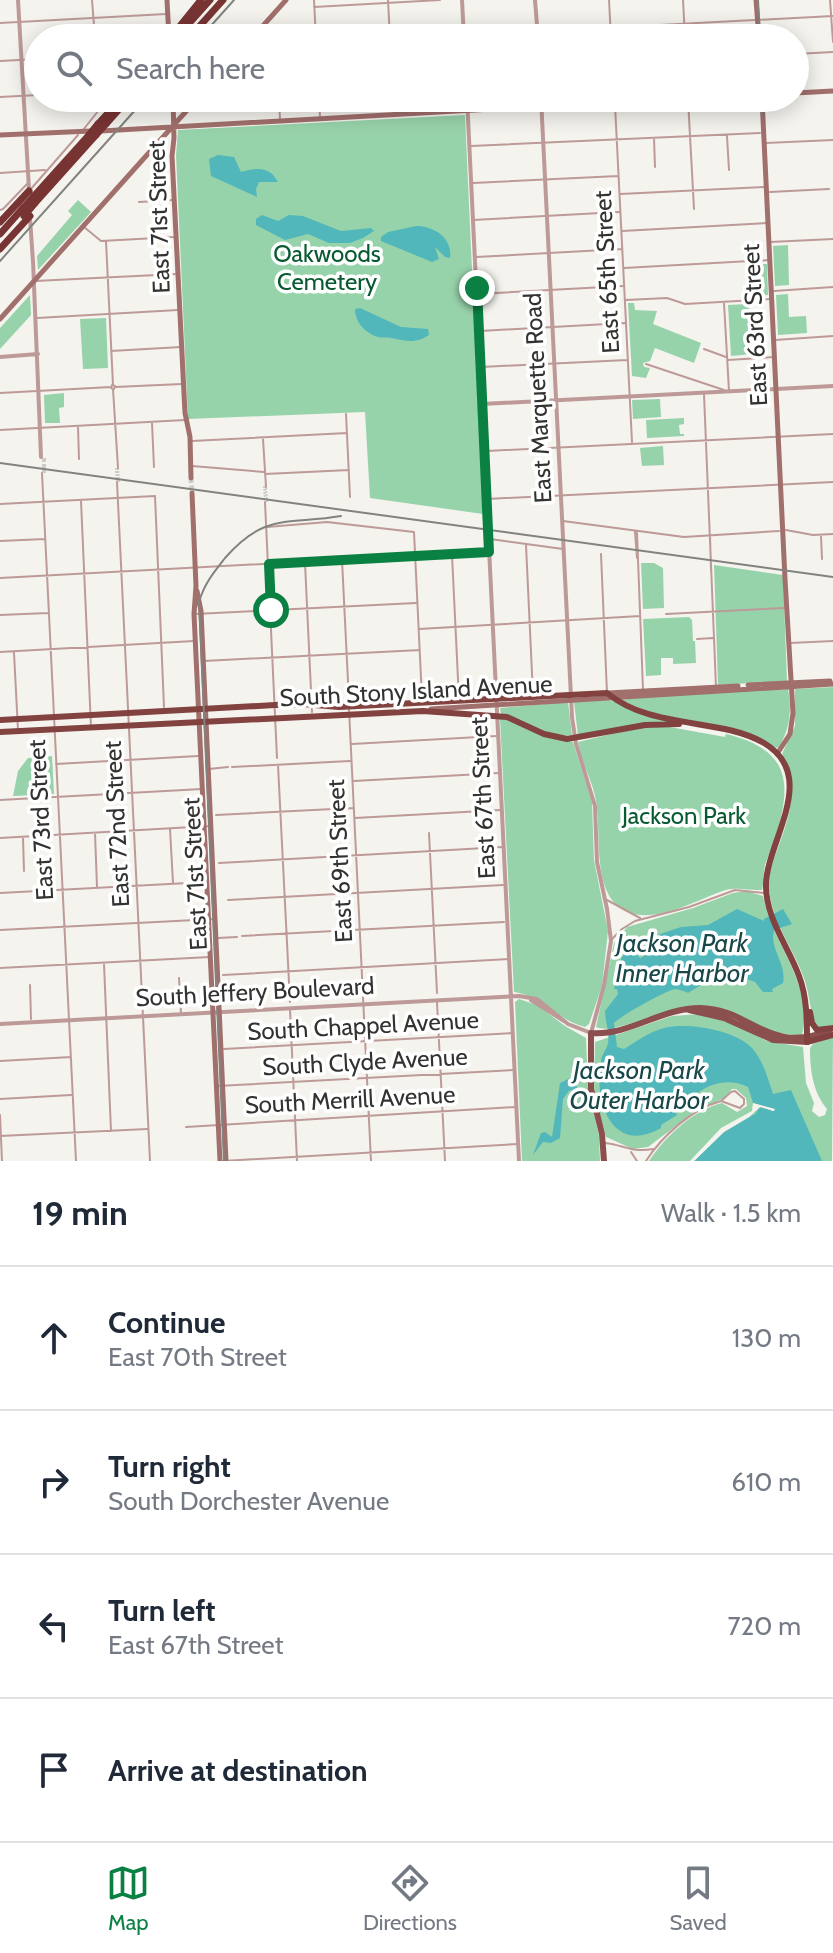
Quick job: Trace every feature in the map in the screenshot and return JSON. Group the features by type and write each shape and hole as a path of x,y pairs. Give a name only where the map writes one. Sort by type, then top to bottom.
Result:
{"highway":[{"path":"181,24 201,0"},
{"path":"184,24 210,0"},
{"path":"196,24 217,0"},
{"path":"202,24 223,0"},
{"path":"102,124 111,112"},
{"path":"0,222 89,133 114,112"},
{"path":"0,249 26,213 32,193"},
{"path":"0,234 26,213"},
{"path":"0,242 26,213"},
{"path":"610,697 634,709 682,723 745,736 766,745 777,754 787,773 789,796 784,823 768,866 766,893 770,913 800,978 815,1028 832,1031"},
{"name":"South Stony Island Avenue","path":"0,720 91,727 312,715 349,716 459,701 610,697"},
{"name":"South Stony Island Avenue","path":"54,723 73,716 275,705 423,707"},
{"path":"423,707 516,720 551,737 575,739 645,725 682,723"},
{"path":"0,732 36,730 54,723"},
{"path":"806,1006 807,1040 832,1031"}],"main road":[{"path":"167,0 168,24"},
{"path":"264,24 286,0"},
{"path":"756,0 758,24"},
{"path":"809,92 833,91"},
{"name":"East 71st Street","path":"173,112 174,200 191,478"},
{"path":"0,319 186,112"},
{"path":"0,135 89,133 174,125 419,112"},
{"name":"East 63rd Street","path":"763,112 792,724 788,738 777,754"},
{"name":"East 71st Street","path":"192,493 196,641 202,709"},
{"name":"East 71st Street","path":"197,614 203,661 202,721 207,826 216,900 210,957 216,1012"},
{"name":"South Stony Island Avenue","path":"610,697 833,683"},
{"name":"South Stony Island Avenue","path":"610,697 643,691 716,689"},
{"name":"South Stony Island Avenue","path":"423,707 571,698"},
{"name":"East 71st Street","path":"204,756 206,789"},
{"name":"East 71st Street","path":"212,863 207,882 216,938 216,1012 224,1161"},
{"path":"604,1161 591,1089 591,1033 618,1031 665,1014 689,1010 724,1018 773,1040 790,1043 807,1040"}],"street":[{"path":"0,97 24,96 18,0"},
{"path":"92,0 94,24"},
{"path":"314,0 315,24"},
{"path":"314,7 440,0"},
{"path":"462,0 463,24"},
{"path":"535,0 537,24"},
{"path":"609,0 610,24"},
{"path":"683,0 684,24 832,16"},
{"path":"830,0 833,42"},
{"path":"388,1 389,24"},
{"path":"0,23 167,14"},
{"path":"809,53 833,52"},
{"path":"0,61 22,60"},
{"path":"25,112 32,193"},
{"path":"2,210 32,193 46,170 89,133 98,112"},
{"path":"280,112 280,120"},
{"path":"320,112 320,117"},
{"name":"East 67th Street","path":"468,112 519,1161"},
{"name":"East Marquette Road","path":"542,112 571,698 575,739 594,800 596,855 611,941 607,971 591,1033"},
{"name":"East 65th Street","path":"615,112 632,443"},
{"path":"689,112 694,209"},
{"path":"470,147 764,133"},
{"path":"727,135 729,170"},
{"path":"654,137 655,167"},
{"path":"764,143 833,140"},
{"path":"0,173 46,170"},
{"path":"471,183 618,176"},
{"path":"619,194 829,189"},
{"path":"139,202 174,200"},
{"path":"473,220 620,212"},
{"path":"26,213 33,262 42,457"},
{"path":"621,231 768,223"},
{"path":"84,227 99,240 106,241 176,237"},
{"path":"769,242 833,239"},
{"path":"106,241 117,467"},
{"path":"475,257 622,249"},
{"path":"623,268 770,260"},
{"path":"34,281 178,274"},
{"path":"477,294 624,286"},
{"path":"772,291 833,287"},
{"path":"625,300 667,298 685,304 772,299"},
{"path":"724,301 727,391"},
{"path":"36,318 180,310"},
{"path":"479,331 626,323"},
{"path":"774,340 833,336"},
{"path":"111,351 182,347"},
{"path":"704,349 727,358 775,357"},
{"path":"0,357 38,354"},
{"path":"480,367 628,360"},
{"path":"646,364 727,391"},
{"path":"0,393 184,384"},
{"path":"704,384 716,689"},
{"path":"482,404 833,386"},
{"path":"346,414 350,497"},
{"path":"0,430 186,420"},
{"path":"152,422 154,467"},
{"path":"78,426 79,459"},
{"path":"190,441 347,433"},
{"path":"484,451 833,434"},
{"path":"262,437 265,485"},
{"path":"191,466 264,473 349,470"},
{"name":"East 73rd Street","path":"43,474 76,1161"},
{"path":"487,499 833,482"},
{"name":"East 72nd Street","path":"118,483 150,1161"},
{"path":"0,504 155,496 165,723"},
{"path":"81,500 91,727"},
{"path":"266,504 277,758"},
{"path":"562,521 684,537 784,531 833,534"},
{"path":"267,527 327,522 414,532 423,707"},
{"path":"636,531 643,691"},
{"path":"821,534 822,559"},
{"path":"0,541 46,539"},
{"path":"489,539 564,549"},
{"path":"526,545 533,698"},
{"path":"0,578 489,552"},
{"path":"452,554 459,701"},
{"path":"601,554 610,697"},
{"name":"East 69th Street","path":"342,560 371,1161"},
{"path":"305,562 312,715"},
{"path":"197,614 418,603"},
{"path":"666,614 787,608"},
{"path":"0,615 49,613"},
{"path":"419,629 640,616"},
{"path":"697,639 715,638"},
{"path":"0,652 196,641"},
{"path":"788,643 833,641"},
{"path":"203,661 420,650"},
{"path":"14,651 18,731"},
{"path":"351,745 498,736"},
{"path":"56,764 204,756"},
{"path":"232,767 352,761"},
{"path":"278,765 290,1002"},
{"path":"207,769 228,767"},
{"path":"353,781 500,773"},
{"path":"0,800 206,789"},
{"path":"216,815 354,808"},
{"path":"354,818 502,810"},
{"path":"0,838 207,826"},
{"path":"170,828 173,884"},
{"path":"95,832 97,888"},
{"path":"429,833 437,993"},
{"path":"23,836 24,871"},
{"path":"212,863 504,847"},
{"path":"0,893 207,882"},
{"path":"228,900 506,885"},
{"path":"611,941 622,929 641,918 672,912 735,890 766,893"},
{"path":"606,900 641,918"},
{"path":"0,930 212,919"},
{"path":"242,936 508,922"},
{"path":"216,938 237,937"},
{"path":"0,968 210,957"},
{"path":"223,975 509,959"},
{"path":"104,963 111,1131"},
{"path":"179,978 181,1014"},
{"path":"30,985 31,1022"},
{"path":"142,996 180,994"},
{"name":"South Jeffery Boulevard","path":"0,1024 511,997 529,998 564,1021 591,1033"},
{"path":"437,1000 445,1161"},
{"path":"290,1008 297,1159"},
{"name":"South Chappel Avenue","path":"218,1049 513,1033"},
{"path":"0,1061 71,1057"},
{"name":"South Clyde Avenue","path":"220,1086 515,1070"},
{"path":"646,1161 654,1148 700,1110 721,1101 732,1091 737,1091 744,1099 742,1108 721,1101"},
{"path":"0,1099 72,1095"},
{"path":"727,1096 730,1105"},
{"name":"South Merrill Avenue","path":"186,1127 517,1107"},
{"path":"0,1115 2,1161"},
{"path":"0,1136 148,1129"},
{"path":"603,1143 631,1151 654,1148"},
{"path":"224,1161 519,1144"},
{"path":"631,1151 637,1161"}],"green space":[{"name":"Oakwoods Cemetery","path":"465,115 483,514 370,498 365,412 188,419 176,155 178,130"},
{"path":"78,200 91,212 38,270 37,256 72,215 68,211"},
{"path":"788,245 789,285 775,286 773,246"},
{"path":"753,264 767,264 768,295 752,296"},
{"path":"788,294 789,317 806,316 807,333 778,335 776,295"},
{"path":"30,295 31,315 0,349 0,328"},
{"path":"628,303 634,303 635,310 657,311 653,324 701,343 694,363 655,348 650,361 643,363 644,367 650,368 646,378 632,376"},
{"path":"749,304 752,354 731,356 728,305"},
{"path":"106,318 108,368 83,369 80,319"},
{"path":"64,393 64,407 59,408 60,423 45,423 44,395"},
{"path":"660,399 661,417 633,419 632,400"},
{"path":"684,418 684,424 679,425 680,434 684,436 647,438 646,420"},
{"path":"663,446 664,465 642,466 640,448"},
{"path":"641,563 654,563 663,568 664,608 643,609"},
{"path":"714,565 783,575 787,681 718,685"},
{"path":"689,617 692,620 696,663 673,664 673,658 661,658 661,675 646,676 643,619"},
{"name":"Jackson Park","path":"833,687 833,1025 817,1028 805,981 773,909 769,878 790,809 790,777 782,754 795,726 795,689"},
{"name":"Jackson Park","path":"788,689 788,726 776,748 759,738 656,714 619,700 688,693"},
{"path":"609,700 675,722 578,736 574,702"},
{"path":"568,702 572,735 563,736 501,714 500,708"},
{"name":"Jackson Park","path":"502,718 545,737 573,742 592,802 594,860 608,931 602,986 589,1024 585,1027 567,1020 535,999 514,992"},
{"name":"Jackson Park","path":"664,726 725,737 726,734 747,740 774,758 781,770 784,799 776,836 765,865 762,890 726,890 679,908 650,915 630,913 616,904 607,890 599,854 596,801 578,742 636,728"},
{"path":"52,756 54,794 13,796 18,771 28,758"},
{"name":"Jackson Park","path":"746,891 763,896 797,981 804,1016 802,1035 774,1031 721,1012 693,1007 615,1028 596,1027 614,943 627,927"},
{"path":"519,999 537,1005 586,1038 588,1087 599,1136 600,1161 522,1161 515,1002"},
{"path":"701,1014 734,1024 767,1041 803,1047 806,1083 814,1103 812,1111 819,1117 825,1115 827,1109 813,1081 810,1048 833,1037 832,1161 822,1161 775,1109 751,1117 731,1129 694,1161 649,1161 671,1134 690,1118 722,1103 737,1112 747,1106 746,1098 736,1089 693,1113 648,1147 633,1149 606,1137 594,1091 595,1042 672,1016"}],"water":[{"path":"218,155 234,157 241,172 266,170 278,182 259,182 257,197 211,176 209,159"},
{"path":"262,215 278,221 289,215 303,216 341,231 371,228 374,231 350,243 329,243 308,234 285,240 256,225 256,219"},
{"path":"416,226 441,234 448,245 450,258 435,247 439,259 432,262 381,241 381,237 388,232"},
{"path":"360,308 401,327 428,329 429,335 410,341 373,335 357,318 355,309"},
{"path":"737,909 764,921 783,909 792,924 774,930 773,937 783,969 783,983 772,989 773,992 763,992 755,982 715,968 704,983 688,993 671,990 614,1023 617,1047 624,1049 653,1032 674,1026 711,1029 734,1036 752,1048 759,1058 773,1094 791,1090 822,1161 694,1161 724,1132 755,1114 760,1107 774,1109 753,1103 748,1087 731,1082 707,1087 686,1102 684,1100 673,1107 677,1115 661,1128 644,1135 630,1135 618,1130 604,1107 599,1076 608,1039 605,1011 618,994 614,989 621,959 628,948 639,946 643,951 637,956 641,958 652,950 660,934 681,927 708,925"},
{"path":"574,1076 582,1095 579,1097 572,1090 563,1099 560,1138 551,1143 543,1142 533,1155 541,1133 552,1137 560,1083"}],"pier":[{"path":"753,1103 775,1109 760,1107 724,1132 694,1161 690,1161 721,1128 752,1111"}],"tunnel":[{"path":"44,458 44,473"},
{"path":"116,468 117,482"},
{"path":"118,468 119,482"},
{"path":"191,478 192,493"},
{"path":"264,486 265,501"},
{"path":"266,488 267,503"}],"railway":[{"path":"213,24 234,0"},
{"path":"758,0 759,24"},
{"path":"0,261 133,112"},
{"path":"762,112 762,116"},
{"path":"0,463 833,577"},
{"path":"224,1161 199,602 221,563 253,533 278,523 341,516"}],"route":[{"path":"271,610 269,564 489,552 477,288"}],"water label":[{"name":"Jackson Park Inner Harbor","path":"682,958"},
{"name":"Jackson Park Outer Harbor","path":"639,1085"}]}
